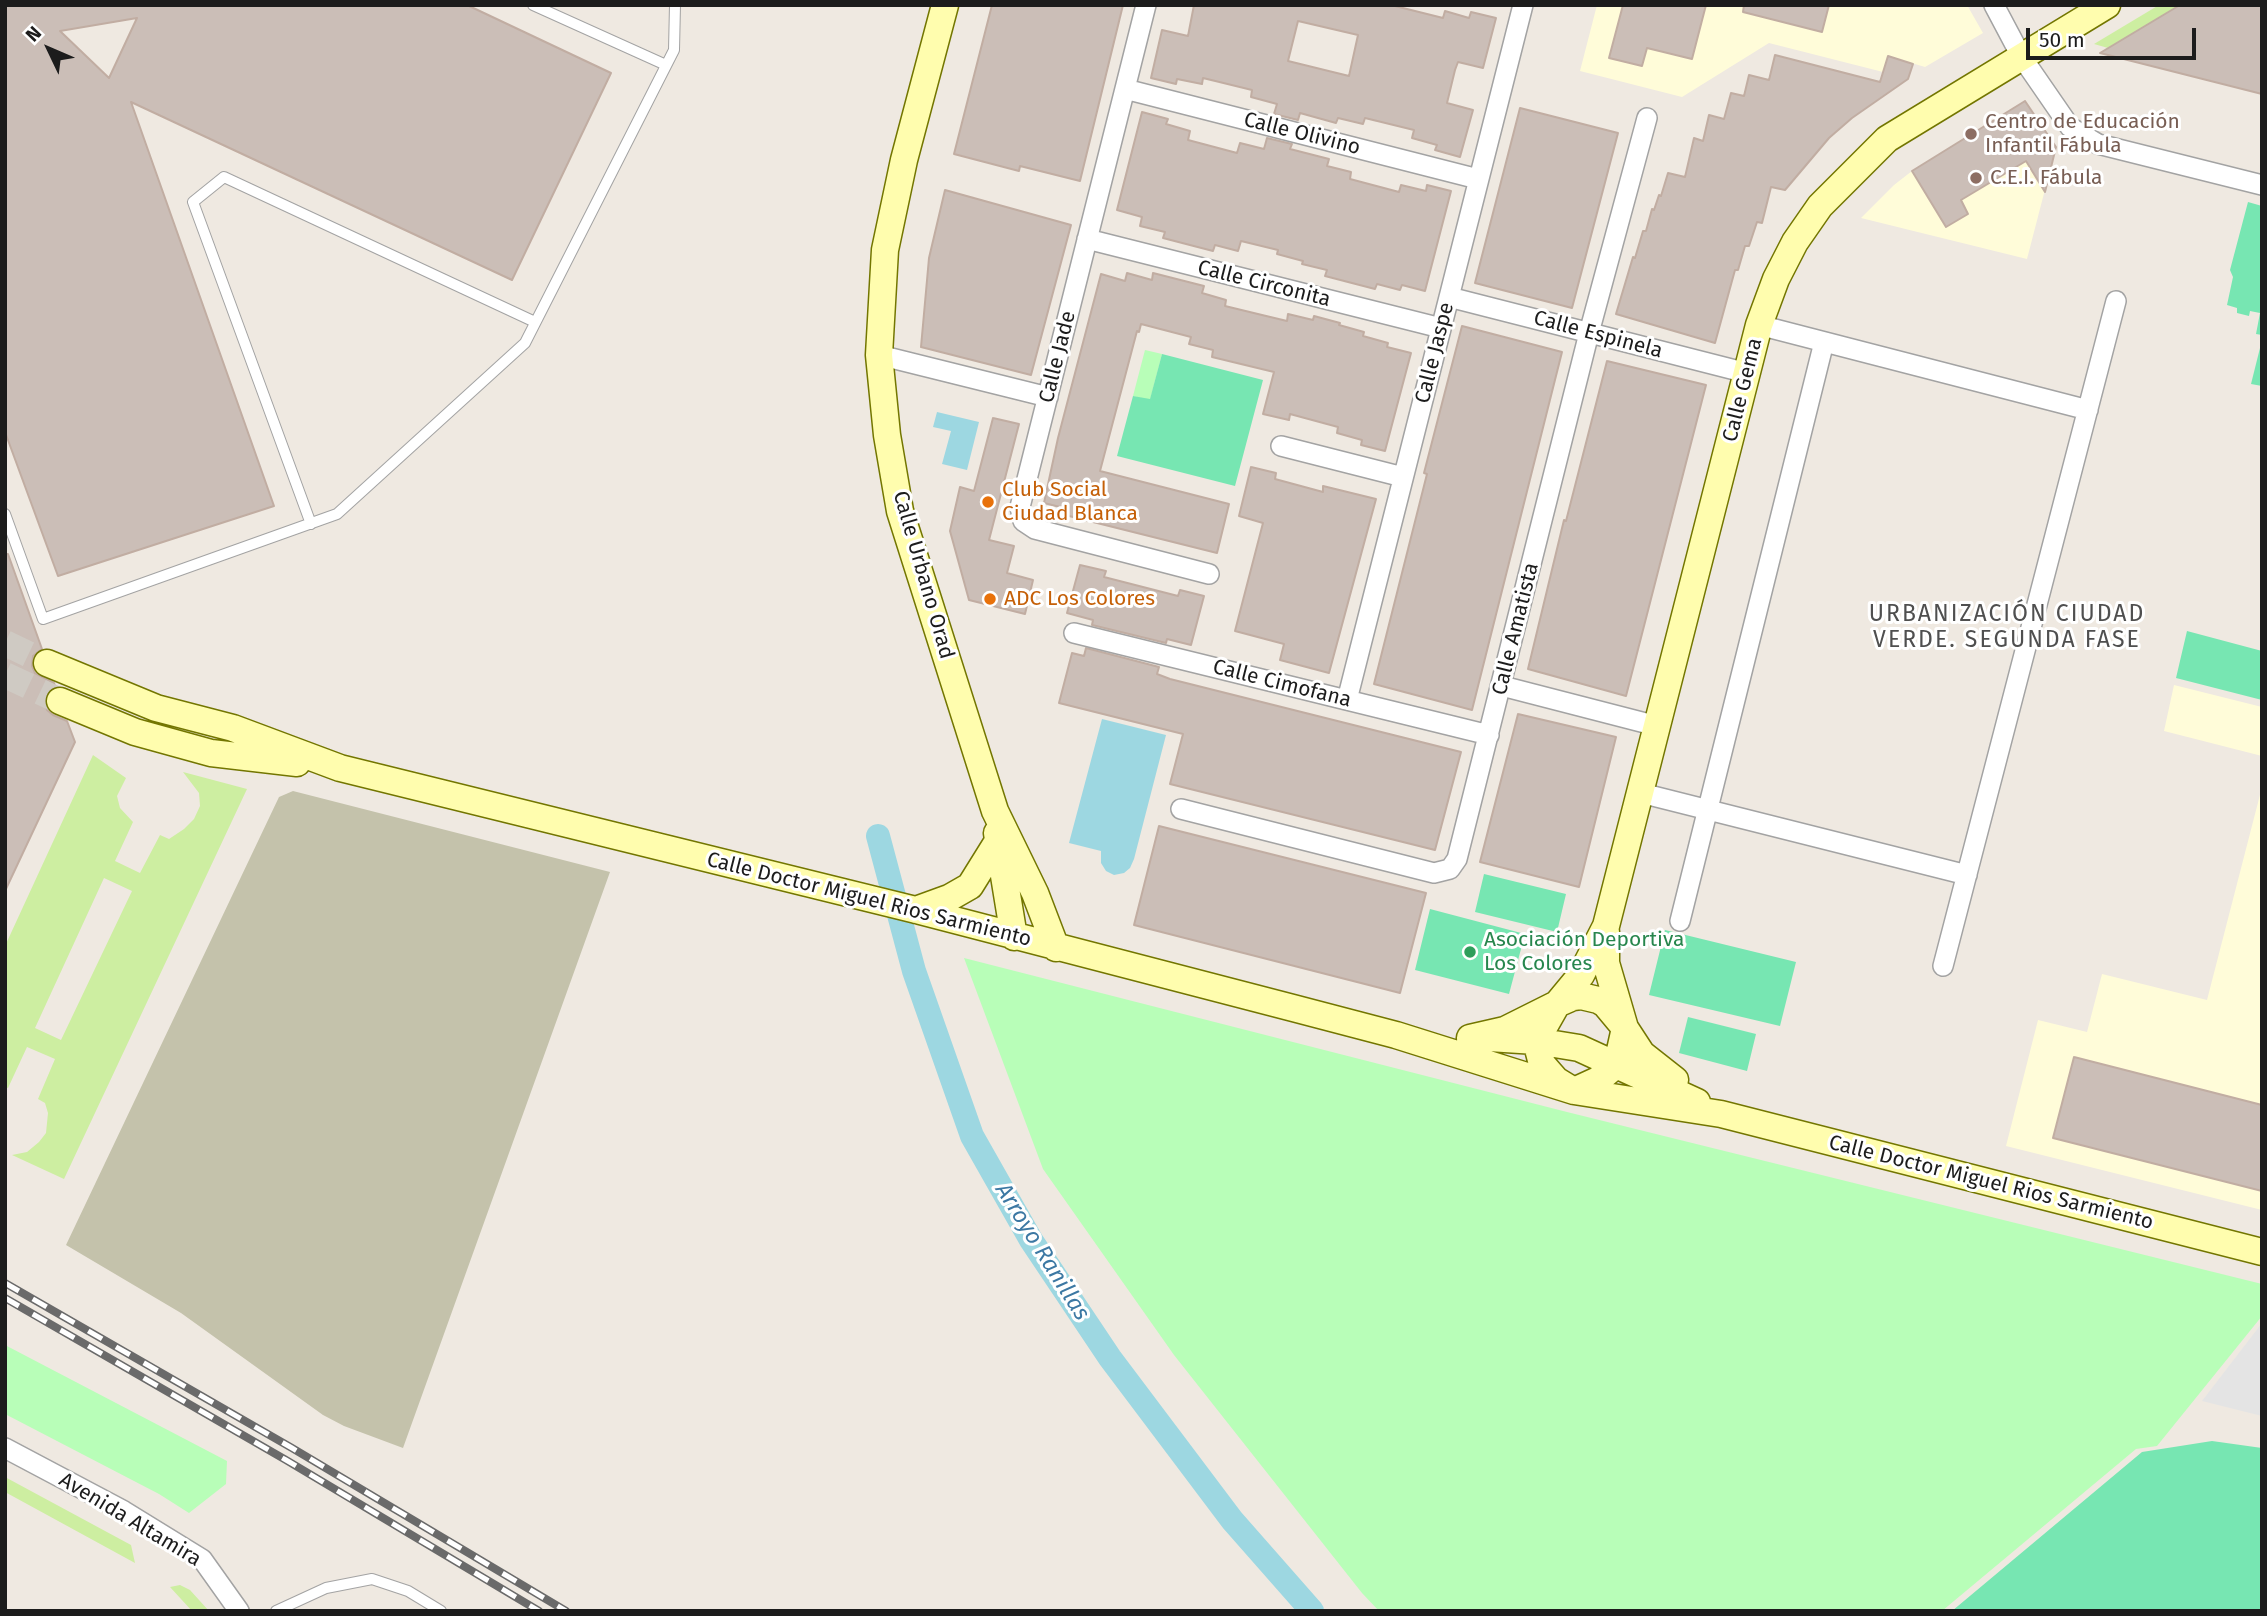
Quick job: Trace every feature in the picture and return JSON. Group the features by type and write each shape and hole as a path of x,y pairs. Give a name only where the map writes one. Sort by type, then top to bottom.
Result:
{"street":[{"name":"Calle Urbano Orad","path":"945,5 904,160 885,250 879,355 887,435 900,511 995,811 1035,893 1056,948"},
{"name":"Calle Jade","path":"1146,5 1020,507 1023,521 1035,529 1209,574"},
{"name":"Calle Jaspe","path":"1347,700 1523,5"},
{"path":"1994,5 2021,56 2070,127 2098,144 2262,185"},
{"name":"Calle Gema","path":"1469,1038 1505,1030 1557,1004 1581,975 1606,926 1759,325 1776,279 1795,242 1819,206 1887,139 2107,5"},
{"name":"Calle Olivino","path":"1125,89 1478,179"},
{"name":"Calle Amatista","path":"1181,809 1434,873 1450,869 1457,859 1589,333 1647,118"},
{"name":"Calle Circonita","path":"1087,239 1441,328"},
{"name":"Calle Espinela","path":"1449,296 1747,373"},
{"path":"1943,966 2116,300"},
{"path":"1759,325 2088,410"},
{"path":"1680,920 1824,342"},
{"path":"879,355 1048,397"},
{"path":"1281,446 1403,477"},
{"name":"Calle Cimofana","path":"1074,633 1489,735"},
{"name":"Calle Doctor Miguel Rios Sarmiento","path":"47,663 156,708 233,728 340,768 916,911 1396,1035 1574,1091 1721,1114 2262,1252"},
{"path":"1502,686 1657,726"},
{"name":"Calle Doctor Miguel Rios Sarmiento","path":"60,701 135,732 211,753 340,768"},
{"path":"1641,793 1967,875"},
{"name":"Calle Urbano Orad","path":"995,811 1014,937"},
{"path":"916,911 950,898 970,886 998,841"},
{"path":"1014,937 1035,893"},
{"name":"Calle Gema","path":"1606,926 1606,963 1621,1023 1642,1054 1721,1114"},
{"path":"1536,1041 1557,1004 1573,997 1590,997 1605,1004 1621,1023 1617,1064 1598,1080 1574,1091"},
{"name":"Calle Doctor Miguel Rios Sarmiento","path":"1396,1035 1536,1041 1579,1048 1721,1114"},
{"name":"Calle Doctor Miguel Rios Sarmiento","path":"1536,1041 1542,1064 1556,1080 1574,1091"},
{"name":"Avenida Altamira","path":"5,1448 124,1511 202,1559 240,1611"}],"lane":[{"path":"533,5 666,65"},
{"path":"5,514 43,620 337,514 525,343 674,50 675,5"},
{"path":"310,524 193,202 224,177 535,322"},
{"path":"276,1611 326,1588 372,1579 408,1591 441,1611"}],"shaded area":[{"path":"1597,5 1967,5 1983,33 1925,67 1888,56 1883,72 1769,43 1682,97 1580,71"},
{"name":"C.E.I. Fábula","path":"2025,101 2056,147 2027,259 1861,218 1912,171"},
{"path":"2174,685 2262,707 2262,756 2164,731"},
{"path":"2262,787 2262,1210 2006,1146 2038,1020 2087,1032 2102,974 2207,1000"},
{"path":"293,791 610,872 403,1448 344,1426 323,1415 181,1313 66,1245 279,797"},
{"path":"2262,1323 2262,1416 2202,1401"}],"green space":[{"path":"2159,5 2180,5 2108,48 2094,44"},
{"path":"2248,202 2262,206 2262,335 2256,334 2260,313 2250,311 2249,316 2237,313 2237,308 2227,305 2233,277 2230,270"},
{"path":"2262,340 2262,386 2251,384"},
{"path":"1145,350 1162,354 1150,400 1133,396"},
{"path":"1162,354 1263,380 1235,486 1117,456 1133,396 1150,399"},
{"path":"2187,631 2262,651 2262,700 2176,678"},
{"path":"93,755 126,778 117,796 120,808 133,822 115,861 140,873 160,835 169,839 184,829 194,819 200,806 199,793 183,772 247,789 64,1179 12,1155 27,1152 46,1133 48,1113 45,1103 38,1099 55,1059 27,1047 8,1088 5,1087 5,946","holes":["104,878 132,891 61,1040 35,1028"]},
{"path":"1484,874 1566,894 1557,932 1475,912"},
{"name":"Asociación Deportiva Los Colores","path":"1430,909 1525,934 1509,994 1415,970"},
{"path":"1665,930 1796,962 1780,1026 1649,995"},
{"path":"964,958 1567,1112 2262,1284 2262,1316 2157,1446 2136,1449 1942,1611 1379,1611 1174,1355 1043,1169"},
{"path":"1688,1017 1756,1034 1747,1071 1679,1053"},
{"path":"5,1345 227,1461 226,1484 189,1513 159,1494 5,1414"},
{"path":"2212,1441 2262,1448 2262,1611 1952,1611 2142,1452"},
{"path":"5,1477 131,1545 135,1563 5,1492"},
{"path":"180,1585 190,1590 209,1611 192,1611 170,1587"}],"water":[{"path":"937,412 979,422 967,470 942,464 951,431 933,427"},
{"path":"1102,719 1166,735 1134,859 1124,873 1114,875 1106,871 1101,863 1101,851 1069,843"}],"building":[{"path":"5,5 467,5 611,73 512,280 131,102 274,506 58,576 5,432","holes":["137,18 109,78 60,31"]},
{"path":"992,5 1123,5 1080,181 1020,166 1019,171 954,154"},
{"path":"1194,5 1391,5 1443,18 1445,11 1469,18 1471,12 1496,18 1483,68 1458,62 1455,70 1447,103 1473,110 1460,157 1435,150 1437,145 1412,138 1414,130 1365,118 1363,124 1338,118 1336,123 1300,113 1298,120 1274,114 1277,104 1251,97 1252,90 1203,78 1202,84 1177,79 1176,84 1151,78 1162,30 1188,36","holes":["1298,21 1358,35 1349,76 1288,61"]},
{"path":"1623,5 1706,5 1692,59 1647,48 1642,66 1609,58"},
{"path":"1744,5 1829,5 1822,32 1743,12"},
{"path":"2180,5 2262,5 2262,94 2100,53"},
{"path":"1775,55 1880,82 1888,56 1913,64 1908,79 1852,118 1829,138 1785,190 1771,187 1762,223 1757,222 1749,246 1745,246 1738,270 1735,270 1715,343 1616,314 1633,257 1635,258 1643,231 1646,231 1652,209 1654,210 1659,195 1661,196 1668,173 1685,177 1694,138 1703,141 1709,115 1724,119 1731,93 1744,96 1749,75 1769,80"},
{"path":"2025,101 2056,147 2045,192 2026,161 1961,200 1968,214 1946,227 1912,171"},
{"path":"1520,108 1618,133 1572,308 1475,283"},
{"path":"1142,112 1168,119 1166,124 1190,131 1188,140 1237,153 1240,143 1264,149 1267,138 1292,144 1290,149 1329,159 1327,166 1351,172 1350,179 1399,192 1401,185 1426,191 1427,185 1451,191 1425,291 1402,285 1400,290 1377,284 1375,289 1325,276 1327,270 1277,254 1278,250 1241,241 1238,251 1215,245 1213,251 1163,238 1165,232 1140,226 1142,217 1117,210"},
{"path":"945,190 1071,225 1031,375 921,347 929,258"},
{"path":"1127,273 1152,280 1153,273 1204,286 1202,293 1226,300 1225,306 1287,321 1288,314 1313,320 1314,316 1340,323 1339,325 1364,332 1363,336 1388,343 1387,347 1411,353 1385,451 1361,445 1362,440 1337,433 1338,427 1290,414 1289,420 1263,414 1274,372 1212,357 1213,350 1189,344 1191,337 1141,324 1100,471 1229,504 1217,553 1065,515 1068,509 1044,503 1058,438 1101,274 1125,281"},
{"path":"1462,326 1562,352 1472,710 1374,684"},
{"path":"1607,361 1706,385 1626,696 1528,669 1564,520 1566,521"},
{"path":"993,418 1019,424 989,540 1014,546 1007,573 1033,580 1025,614 969,600 950,531 960,487 974,491"},
{"path":"1251,467 1276,473 1275,479 1323,492 1323,486 1376,499 1329,673 1280,660 1284,644 1235,631 1263,523 1239,516"},
{"path":"5,554 8,554 42,649 33,656 32,666 35,673 55,686 46,694 47,710 67,721 75,742 5,891"},
{"path":"1080,565 1106,571 1104,577 1178,596 1180,590 1204,596 1191,645 1167,639 1166,643 1092,625 1093,620 1067,613"},
{"path":"1086,648 1159,667 1157,674 1170,679 1461,752 1435,850 1170,784 1183,734 1059,703 1072,653 1084,656"},
{"path":"1518,714 1616,737 1579,887 1480,862"},
{"path":"1159,826 1426,893 1400,993 1134,925"},
{"path":"2074,1057 2262,1105 2262,1191 2053,1138"}],"waterway":[{"name":"Arroyo Ranillas","path":"878,836 914,971 972,1136 1031,1240 1110,1358 1232,1520 1312,1611"}],"tunnel":[{"path":"5,643 47,663"},
{"path":"5,675 60,701"}],"railway":[{"path":"5,1283 292,1448 566,1611"},
{"path":"5,1298 286,1460 539,1611"}],"place":[{"name":"Centro de Educación Infantil Fábula","path":"1971,134"},
{"name":"C.E.I. Fábula","path":"1976,178"},
{"name":"Club Social Ciudad Blanca","path":"988,502"},
{"name":"ADC Los Colores","path":"990,599"},
{"name":"Asociación Deportiva Los Colores","path":"1470,952"}],"district":[{"name":"URBANIZACIÓN CIUDAD VERDE. SEGUNDA FASE","path":"2007,628"}]}
